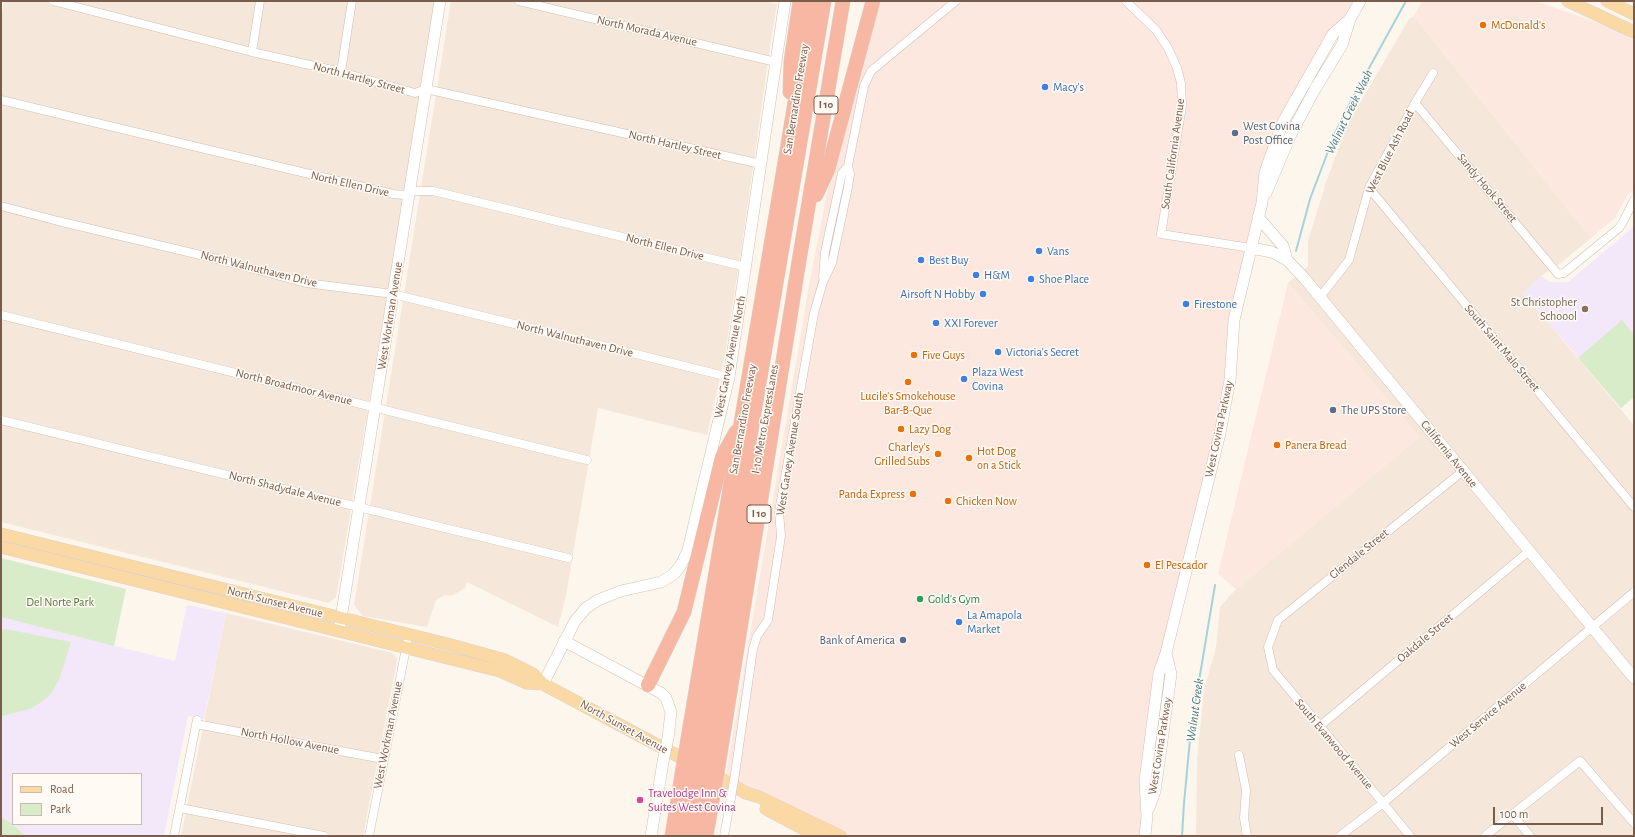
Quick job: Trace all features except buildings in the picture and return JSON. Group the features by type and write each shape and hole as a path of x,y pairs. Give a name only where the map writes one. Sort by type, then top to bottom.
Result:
{"highway":[{"path":"787,158 791,61 800,1"},
{"name":"San Bernardino Freeway","path":"706,836 714,790 702,760 742,421 812,1"},
{"name":"I-10 Metro ExpressLanes","path":"702,760 824,1"},
{"name":"I-10 Metro ExpressLanes","path":"682,836 692,779 702,760 835,1"},
{"name":"San Bernardino Freeway","path":"672,836 692,779 702,760 808,210 843,1"},
{"path":"808,210 828,169 873,1"},
{"path":"648,685 684,612 722,457 742,421"},
{"name":"I-10 Metro ExpressLanes","path":"692,779 692,836"}],"main road":[{"path":"1568,1 1634,30"},
{"path":"1607,1 1634,14"},
{"name":"North Sunset Avenue","path":"1,534 410,634 505,660 533,674 543,684 702,760 746,794"},
{"name":"North Sunset Avenue","path":"1,547 500,671 527,683 543,684"},
{"path":"746,794 756,803 817,836"},
{"path":"746,794 759,797 840,836"}],"street":[{"name":"North Hartley Street","path":"53,1 252,52 341,72 415,93 426,89 761,164"},
{"path":"252,52 260,1"},
{"path":"341,72 352,1"},
{"name":"West Workman Avenue","path":"339,631 440,1"},
{"name":"North Morada Avenue","path":"519,1 776,62"},
{"name":"West Garvey Avenue North","path":"543,684 575,621 586,608 598,600 621,591 661,582 674,574 688,550 729,377 785,1"},
{"name":"West Garvey Avenue South","path":"724,836 735,774 753,649 757,636 768,620 781,536 778,512 814,313 823,282 825,252 842,173 848,166 864,86 871,71 956,1"},
{"name":"South California Avenue","path":"1126,1 1156,30 1168,48 1177,68 1181,83 1182,106 1161,234 1251,248"},
{"name":"West Covina Parkway","path":"1146,836 1147,816 1145,781 1159,673 1166,653 1220,432 1230,380 1234,320 1262,203 1265,172 1283,122 1333,34 1350,19 1360,1"},
{"name":"West Blue Ash Road","path":"1320,297 1349,260 1369,188 1433,73"},
{"name":"North Ellen Drive","path":"1,100 393,194 404,195 410,190 433,191 746,267"},
{"name":"Sandy Hook Street","path":"1415,103 1558,274 1564,272 1619,228 1634,200"},
{"name":"South Saint Malo Street","path":"1369,188 1634,507"},
{"name":"North Walnuthaven Drive","path":"1,206 217,259 306,283 393,294 729,377"},
{"path":"1258,217 1283,246 1286,260"},
{"name":"California Avenue","path":"1251,248 1272,252 1286,260 1320,297 1634,678"},
{"name":"North Broadmoor Avenue","path":"1,315 587,460"},
{"name":"North Shadydale Avenue","path":"1,420 568,558"},
{"name":"Glendale Street","path":"1268,647 1278,620 1463,470"},
{"name":"Oakdale Street","path":"1320,726 1529,551"},
{"name":"West Service Avenue","path":"1340,836 1383,803 1634,592"},
{"name":"West Workman Avenue","path":"369,836 406,647 410,634"},
{"path":"564,641 662,693 670,705 668,738 651,836"},
{"name":"South Evanwood Avenue","path":"1268,647 1273,670 1410,836"},
{"name":"West Covina Parkway","path":"1147,816 1155,791 1170,674 1166,653"},
{"path":"1155,696 1160,698 1154,753 1159,763"},
{"name":"North Hollow Avenue","path":"180,808 196,721 384,760"},
{"path":"1239,755 1246,790 1244,818 1247,836"},
{"path":"1485,836 1580,761 1634,823"},
{"path":"1145,781 1150,790 1150,804"},
{"path":"174,836 180,808 324,836"},
{"path":"1513,815 1530,836"}],"shaded area":[{"path":"4,1 435,1 336,597 329,603 1,522 1,20"},
{"path":"451,1 763,1 777,4 724,360 707,435 598,408 566,595 558,627 467,582 465,588 453,595 443,596 436,600 427,627 363,616 354,605"},
{"name":"Plaza West Covina","path":"873,1 1360,1 1333,34 1283,122 1234,320 1230,380 1166,653 1149,786 1145,836 840,836 725,781 810,280 827,193"},
{"path":"1422,1 1536,1 1618,30 1634,41 1634,189 1627,196 1615,218 1591,238 1414,16"},
{"path":"1414,16 1591,238 1561,263 1541,276 1523,293 1634,425 1634,836 1196,836 1197,760 1204,690 1216,647 1220,607 1236,589 1419,437 1288,283 1308,266 1308,241 1326,182 1347,125 1409,19"},
{"name":"St Christopher Schoool","path":"1634,223 1634,397 1621,408 1523,293 1541,276 1550,282 1568,282 1631,229"},
{"path":"1288,283 1419,437 1236,589 1218,574"},
{"path":"187,605 226,613 204,719 188,716 164,836 1,836 1,617 175,661"},
{"path":"226,613 393,653 397,660 363,836 181,836"}],"green space":[{"path":"1622,320 1634,335 1634,397 1621,408 1578,358"},
{"name":"Del Norte Park","path":"1,558 126,589 114,646 1,617"},
{"path":"5,629 71,642 59,680 50,695 30,709 1,716 1,631"},
{"path":"1,817 11,823 25,836 1,836"}],"waterway":[{"name":"Walnut Creek Wash","path":"1296,251 1310,199 1335,133 1406,1"},
{"name":"Walnut Creek","path":"1182,836 1191,729 1215,585"}],"place":[{"name":"McDonald's","path":"1483,25"},
{"name":"Macy's","path":"1045,87"},
{"name":"West Covina Post Office","path":"1235,133"},
{"name":"Vans","path":"1039,251"},
{"name":"Best Buy","path":"921,260"},
{"name":"H&M","path":"976,275"},
{"name":"Shoe Place","path":"1031,279"},
{"name":"Airsoft N Hobby","path":"983,294"},
{"name":"Firestone","path":"1186,304"},
{"name":"St Christopher Schoool","path":"1585,309"},
{"name":"XXI Forever","path":"936,323"},
{"name":"Victoria's Secret","path":"998,352"},
{"name":"Five Guys","path":"914,355"},
{"name":"Plaza West Covina","path":"964,379"},
{"name":"Lucile's Smokehouse Bar-B-Que","path":"908,382"},
{"name":"The UPS Store","path":"1333,410"},
{"name":"Lazy Dog","path":"901,429"},
{"name":"Panera Bread","path":"1277,445"},
{"name":"Charley's Grilled Subs","path":"938,454"},
{"name":"Hot Dog on a Stick","path":"969,458"},
{"name":"Panda Express","path":"913,494"},
{"name":"Chicken Now","path":"948,501"},
{"name":"El Pescador","path":"1147,565"},
{"name":"Gold's Gym","path":"920,599"},
{"name":"La Amapola Market","path":"959,622"},
{"name":"Bank of America","path":"903,640"},
{"name":"Travelodge Inn & Suites West Covina","path":"640,800"}]}
